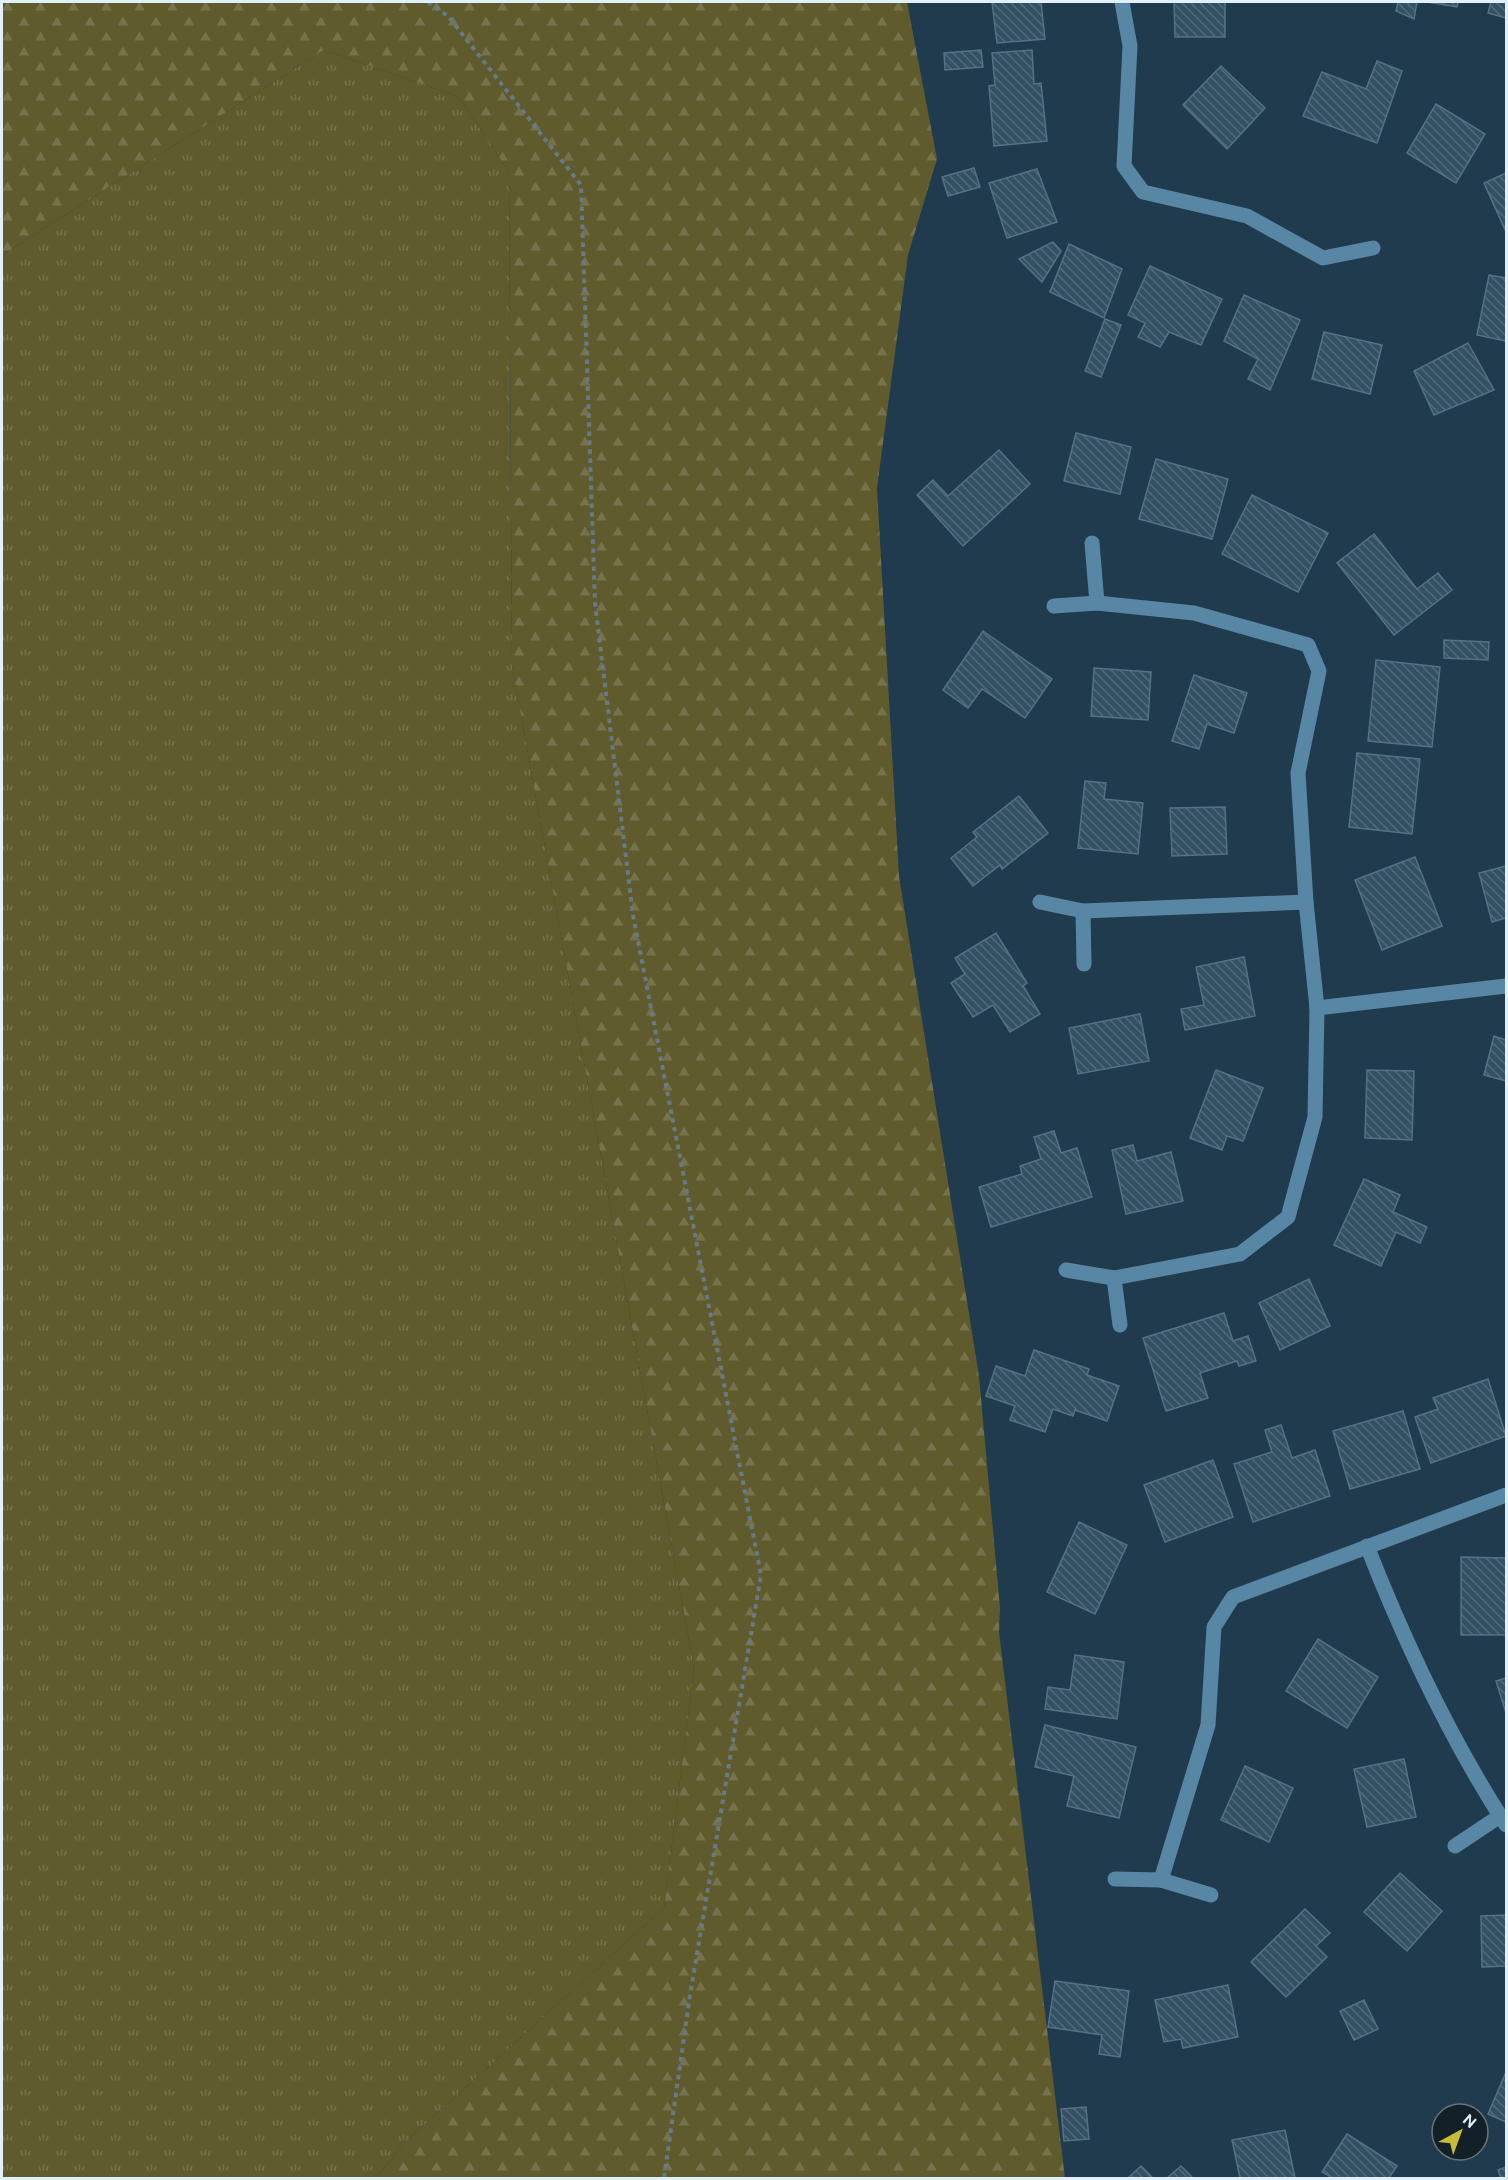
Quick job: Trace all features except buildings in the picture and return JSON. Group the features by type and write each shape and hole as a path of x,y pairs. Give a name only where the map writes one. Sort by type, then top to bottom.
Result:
{"street":[{"path":"1122,2 1130,46 1124,166 1143,192 1247,216 1323,258 1373,248"},
{"path":"1092,543 1097,603"},
{"path":"1054,606 1097,603 1194,613 1308,645 1319,671 1298,773 1305,902 1317,1008 1315,1117 1288,1217 1240,1254 1114,1278 1066,1270"},
{"path":"1040,902 1083,912 1305,902"},
{"path":"1083,912 1084,964"},
{"path":"1317,1008 1506,986"},
{"path":"1114,1278 1120,1325"},
{"path":"1161,1880 1208,1725 1214,1628 1233,1597 1506,1495"},
{"path":"1367,1546 1393,1613 1436,1706 1503,1820 1455,1846"},
{"path":"1115,1879 1161,1880 1211,1894"}],"path":[{"path":"428,2 448,16 581,185 595,603 633,915 761,1575 690,1995 664,2178"}],"green space":[{"path":"2,2 907,2 937,159 908,255 877,488 899,876 979,1376 1000,1608 999,1632 1065,2178 376,2178 405,2142 664,1908 694,1668 512,666 509,172 459,97 324,50 2,255"},
{"path":"324,50 459,97 509,172 512,666 694,1668 664,1908 405,2142 376,2178 2,2178 2,255"}]}
